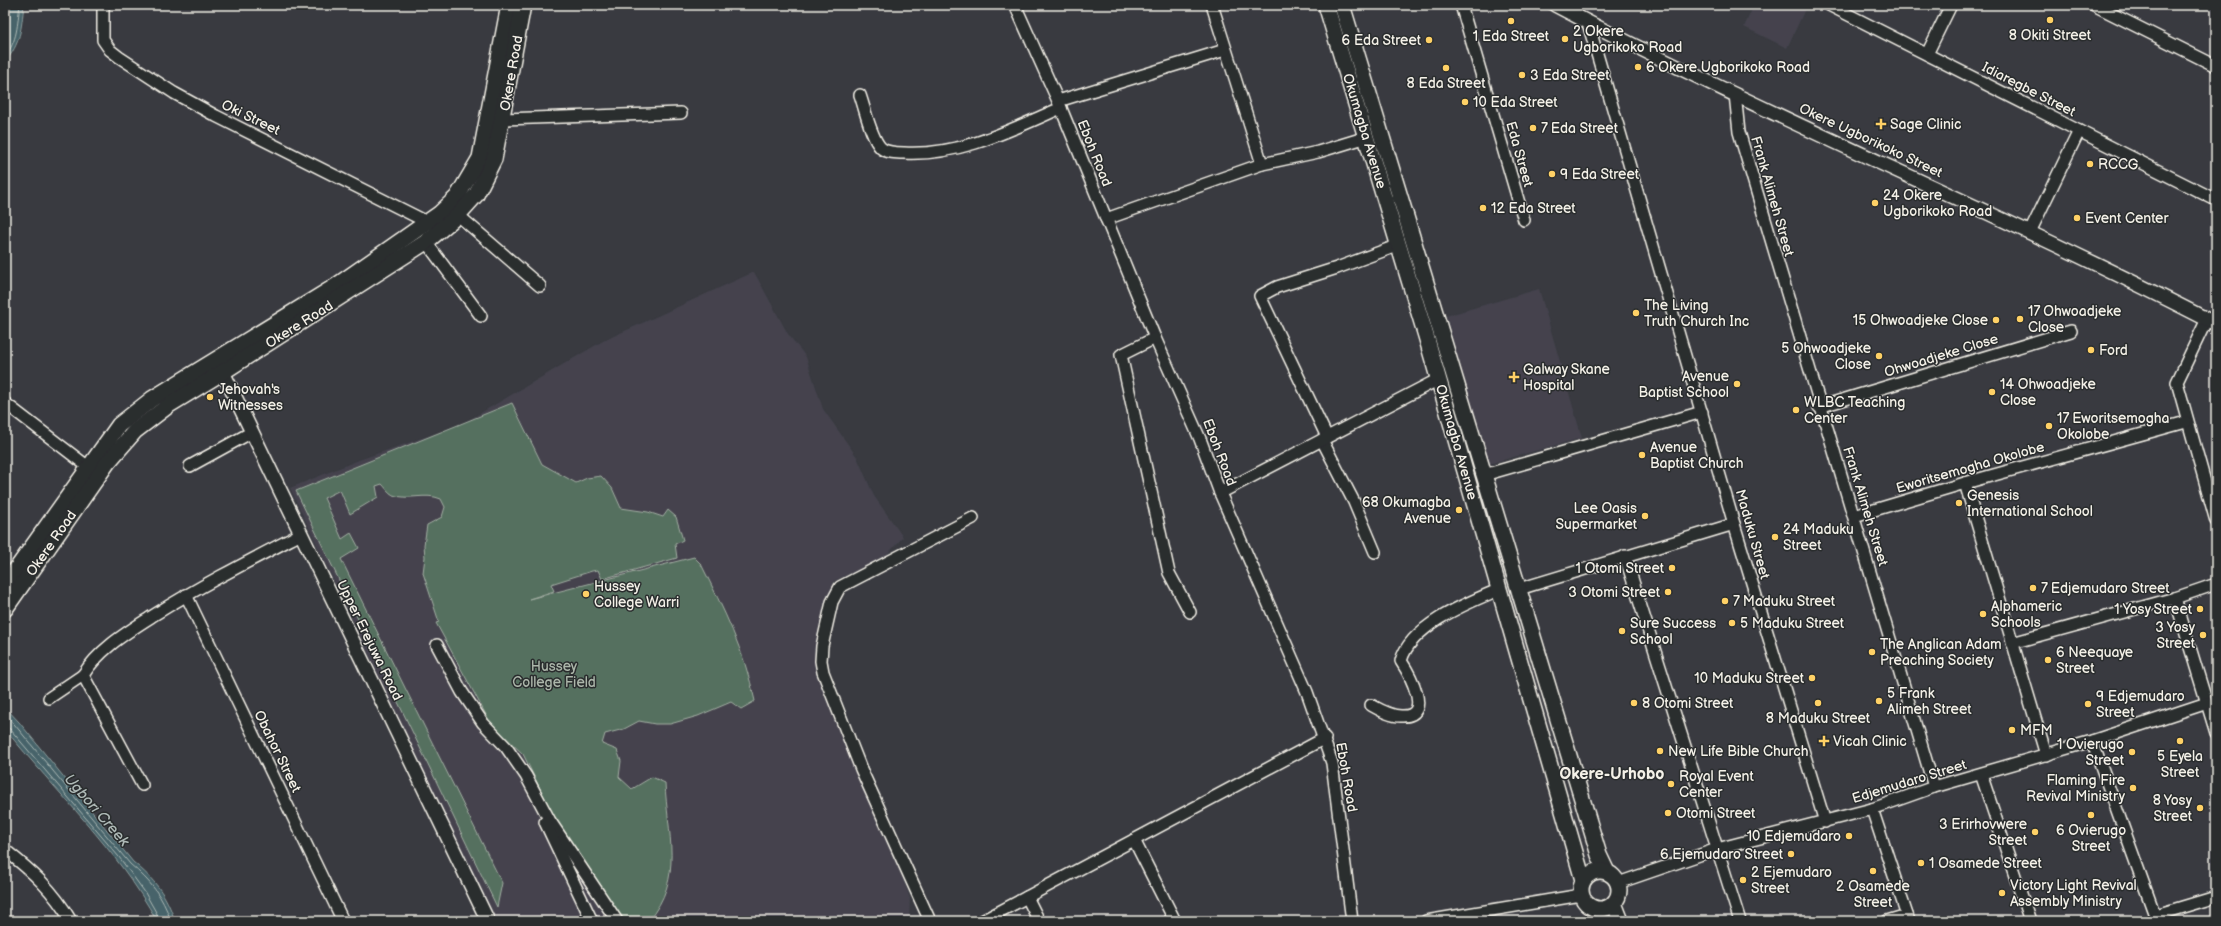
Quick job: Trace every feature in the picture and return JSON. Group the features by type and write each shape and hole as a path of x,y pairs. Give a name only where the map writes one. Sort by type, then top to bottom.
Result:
{"main road":[{"name":"Okere Road","path":"5,585 87,466 119,425 146,403 336,286 427,222 457,197 480,158 509,5"},
{"name":"Okere Road","path":"5,609 108,462 135,431 169,404 223,372 426,242 458,215 476,195 487,177 494,160 523,5"},
{"name":"Okumagba Avenue","path":"1326,5 1439,379 1498,590 1583,880"},
{"name":"Okumagba Avenue","path":"1342,5 1599,854 1607,872"},
{"path":"1594,872 1607,872 1618,883 1619,894 1614,903 1597,915 1586,904 1581,895 1583,880 1594,872"},
{"path":"1614,903 1621,921"}],"street":[{"name":"Oki Street","path":"103,5 103,40 110,50 119,57 174,93 216,116 427,222"},
{"name":"Eboh Road","path":"1015,5 1059,104 1155,338 1200,439 1220,493 1307,692 1325,738 1332,763 1352,921"},
{"path":"1212,5 1262,164"},
{"name":"Eda Street","path":"1461,5 1524,220"},
{"name":"Okere Ugborikoko Street","path":"1555,5 1576,10 1588,22 1735,94 2030,232 2211,322"},
{"name":"Idiaregbe Street","path":"1828,5 2216,200"},
{"path":"1927,54 1951,5"},
{"path":"2094,5 2216,66"},
{"name":"Maduku Street","path":"1588,22 1734,524 1825,822"},
{"path":"860,95 876,141 882,149 895,153 926,154 974,145 1059,104 1225,50"},
{"name":"Frank Alimeh Street","path":"1735,94 1739,132 1934,787"},
{"path":"502,120 681,113"},
{"path":"2030,232 2079,131"},
{"path":"1106,219 1262,164 1318,152 1367,137"},
{"path":"458,215 540,286"},
{"path":"426,242 482,316"},
{"path":"1375,552 1354,502 1260,296 1277,287 1337,268 1399,244"},
{"path":"2211,322 2176,382 2186,422 2216,521"},
{"name":"Ohwoadjeke Close","path":"1820,407 2071,332"},
{"path":"1155,338 1121,355 1169,573 1190,612"},
{"name":"Upper Erejuwa Road","path":"223,372 488,921"},
{"path":"1220,493 1439,379"},
{"path":"5,403 87,466"},
{"path":"1484,475 1702,412"},
{"name":"Eworitsemogha Okolobe","path":"1854,516 1965,483 2186,422"},
{"path":"190,466 252,432"},
{"path":"1965,483 2046,755"},
{"path":"930,921 861,769 827,686 821,661 832,602 840,587 973,518"},
{"path":"1519,589 1734,524"},
{"path":"49,698 83,674 91,662 119,637 186,595 301,534"},
{"path":"1625,556 1740,921"},
{"path":"2012,643 2175,598 2216,584"},
{"path":"1371,705 1391,714 1403,716 1412,714 1417,708 1418,695 1401,661 1408,643 1441,616 1498,590"},
{"name":"Obahor Street","path":"186,595 343,921"},
{"path":"2175,598 2216,733"},
{"path":"437,645 462,692 483,724 506,747 550,821 617,921"},
{"path":"83,674 142,785"},
{"name":"Edjemudaro Street","path":"1618,883 1717,850 1872,809 1934,787 2092,741 2207,703"},
{"path":"982,921 1325,738"},
{"path":"2092,741 2157,918 2216,897"},
{"path":"516,762 592,921"},
{"path":"1981,774 2030,921"},
{"path":"1872,809 1908,918 1887,921"},
{"path":"1134,840 1175,921"},
{"path":"5,850 35,873 59,901 71,921"},
{"path":"1426,921 1581,895"},
{"path":"1027,897 1039,921"}],"shaded area":[{"path":"1754,5 1807,5 1787,48 1744,27"},
{"name":"Hussey College Warri","path":"754,272 788,334 806,357 823,409 857,457 874,496 903,537 883,559 834,581 820,648 910,898 909,921 495,921 290,488 359,460 462,424 603,341"},
{"name":"Galway Skane Hospital","path":"1539,289 1582,438 1489,464 1446,316"}],"green space":[{"name":"Hussey College Field","path":"512,403 542,464 576,483 587,478 601,476 612,488 621,508 648,512 663,517 668,510 676,517 683,540 675,544 677,558 602,579 598,570 592,571 551,584 554,591 529,599 694,557 701,564 739,647 755,701 741,709 731,702 698,716 670,724 655,724 639,721 624,729 605,734 602,744 617,750 621,761 619,777 632,789 652,777 665,783 670,837 670,871 667,888 659,905 648,921 619,921 556,821 523,754 491,724 436,623 439,622 423,573 425,557 424,545 427,525 442,517 445,507 441,499 429,496 399,497 393,495 382,484 376,486 378,497 350,514 340,490 324,498 342,539 351,533 359,548 341,559 502,883 497,907 296,491"}],"water":[{"path":"7,5 24,5 21,29 17,42 5,62 7,19"},
{"path":"5,707 19,722 133,862 154,881 164,895 175,921 157,921 124,870 86,822 5,729"}],"place":[{"name":"8 Okiti Street","path":"2050,20"},
{"name":"1 Eda Street","path":"1511,21"},
{"name":"2 Okere Ugborikoko Road","path":"1565,39"},
{"name":"6 Eda Street","path":"1429,40"},
{"name":"6 Okere Ugborikoko Road","path":"1638,67"},
{"name":"8 Eda Street","path":"1446,68"},
{"name":"3 Eda Street","path":"1522,75"},
{"name":"10 Eda Street","path":"1465,102"},
{"name":"Sage Clinic","path":"1881,124"},
{"name":"7 Eda Street","path":"1533,128"},
{"name":"RCCG","path":"2090,164"},
{"name":"9 Eda Street","path":"1552,174"},
{"name":"24 Okere Ugborikoko Road","path":"1875,203"},
{"name":"12 Eda Street","path":"1483,208"},
{"name":"Event Center","path":"2077,218"},
{"name":"The Living Truth Church Inc","path":"1636,313"},
{"name":"17 Ohwoadjeke Close","path":"2020,319"},
{"name":"15 Ohwoadjeke Close","path":"1996,320"},
{"name":"Ford","path":"2091,350"},
{"name":"5 Ohwoadjeke Close","path":"1879,356"},
{"name":"Galway Skane Hospital","path":"1514,377"},
{"name":"Avenue Baptist School","path":"1737,384"},
{"name":"14 Ohwoadjeke Close","path":"1992,392"},
{"name":"Jehovah's Witnesses","path":"210,397"},
{"name":"WLBC Teaching Center","path":"1796,410"},
{"name":"17 Eworitsemogha Okolobe","path":"2049,426"},
{"name":"Avenue Baptist Church","path":"1642,455"},
{"name":"Genesis International School","path":"1959,503"},
{"name":"68 Okumagba Avenue","path":"1459,510"},
{"name":"Lee Oasis Supermarket","path":"1645,516"},
{"name":"24 Maduku Street","path":"1775,537"},
{"name":"1 Otomi Street","path":"1672,568"},
{"name":"7 Edjemudaro Street","path":"2033,588"},
{"name":"3 Otomi Street","path":"1668,592"},
{"name":"Hussey College Warri","path":"586,594"},
{"name":"7 Maduku Street","path":"1725,601"},
{"name":"1 Yosy Street","path":"2200,609"},
{"name":"Alphameric Schools","path":"1983,614"},
{"name":"5 Maduku Street","path":"1732,623"},
{"name":"Sure Success School","path":"1622,631"},
{"name":"3 Yosy Street","path":"2203,635"},
{"name":"The Anglican Adam Preaching Society","path":"1872,652"},
{"name":"6 Neequaye Street","path":"2048,660"},
{"name":"10 Maduku Street","path":"1812,678"},
{"name":"5 Frank Alimeh Street","path":"1879,701"},
{"name":"8 Otomi Street","path":"1634,703"},
{"name":"8 Maduku Street","path":"1818,703"},
{"name":"9 Edjemudaro Street","path":"2088,704"},
{"name":"MFM","path":"2012,730"},
{"name":"Vicah Clinic","path":"1824,741"},
{"name":"5 Eyela Street","path":"2180,741"},
{"name":"New Life Bible Church","path":"1660,751"},
{"name":"1 Ovierugo Street","path":"2132,752"},
{"name":"Royal Event Center","path":"1671,784"},
{"name":"Flaming Fire Revival Ministry","path":"2133,788"},
{"name":"8 Yosy Street","path":"2200,808"},
{"name":"Otomi Street","path":"1668,813"},
{"name":"6 Ovierugo Street","path":"2091,815"},
{"name":"3 Erirhovwere Street","path":"2035,832"},
{"name":"10 Edjemudaro","path":"1849,836"},
{"name":"6 Ejemudaro Street","path":"1791,854"},
{"name":"1 Osamede Street","path":"1921,863"},
{"name":"2 Osamede Street","path":"1873,871"},
{"name":"2 Ejemudaro Street","path":"1743,880"},
{"name":"Victory Light Revival Assembly Ministry","path":"2002,893"}],"district":[{"name":"Okere-Urhobo","path":"1612,773"}],"water label":[{"name":"Ugbori Creek","path":"97,810"}]}
